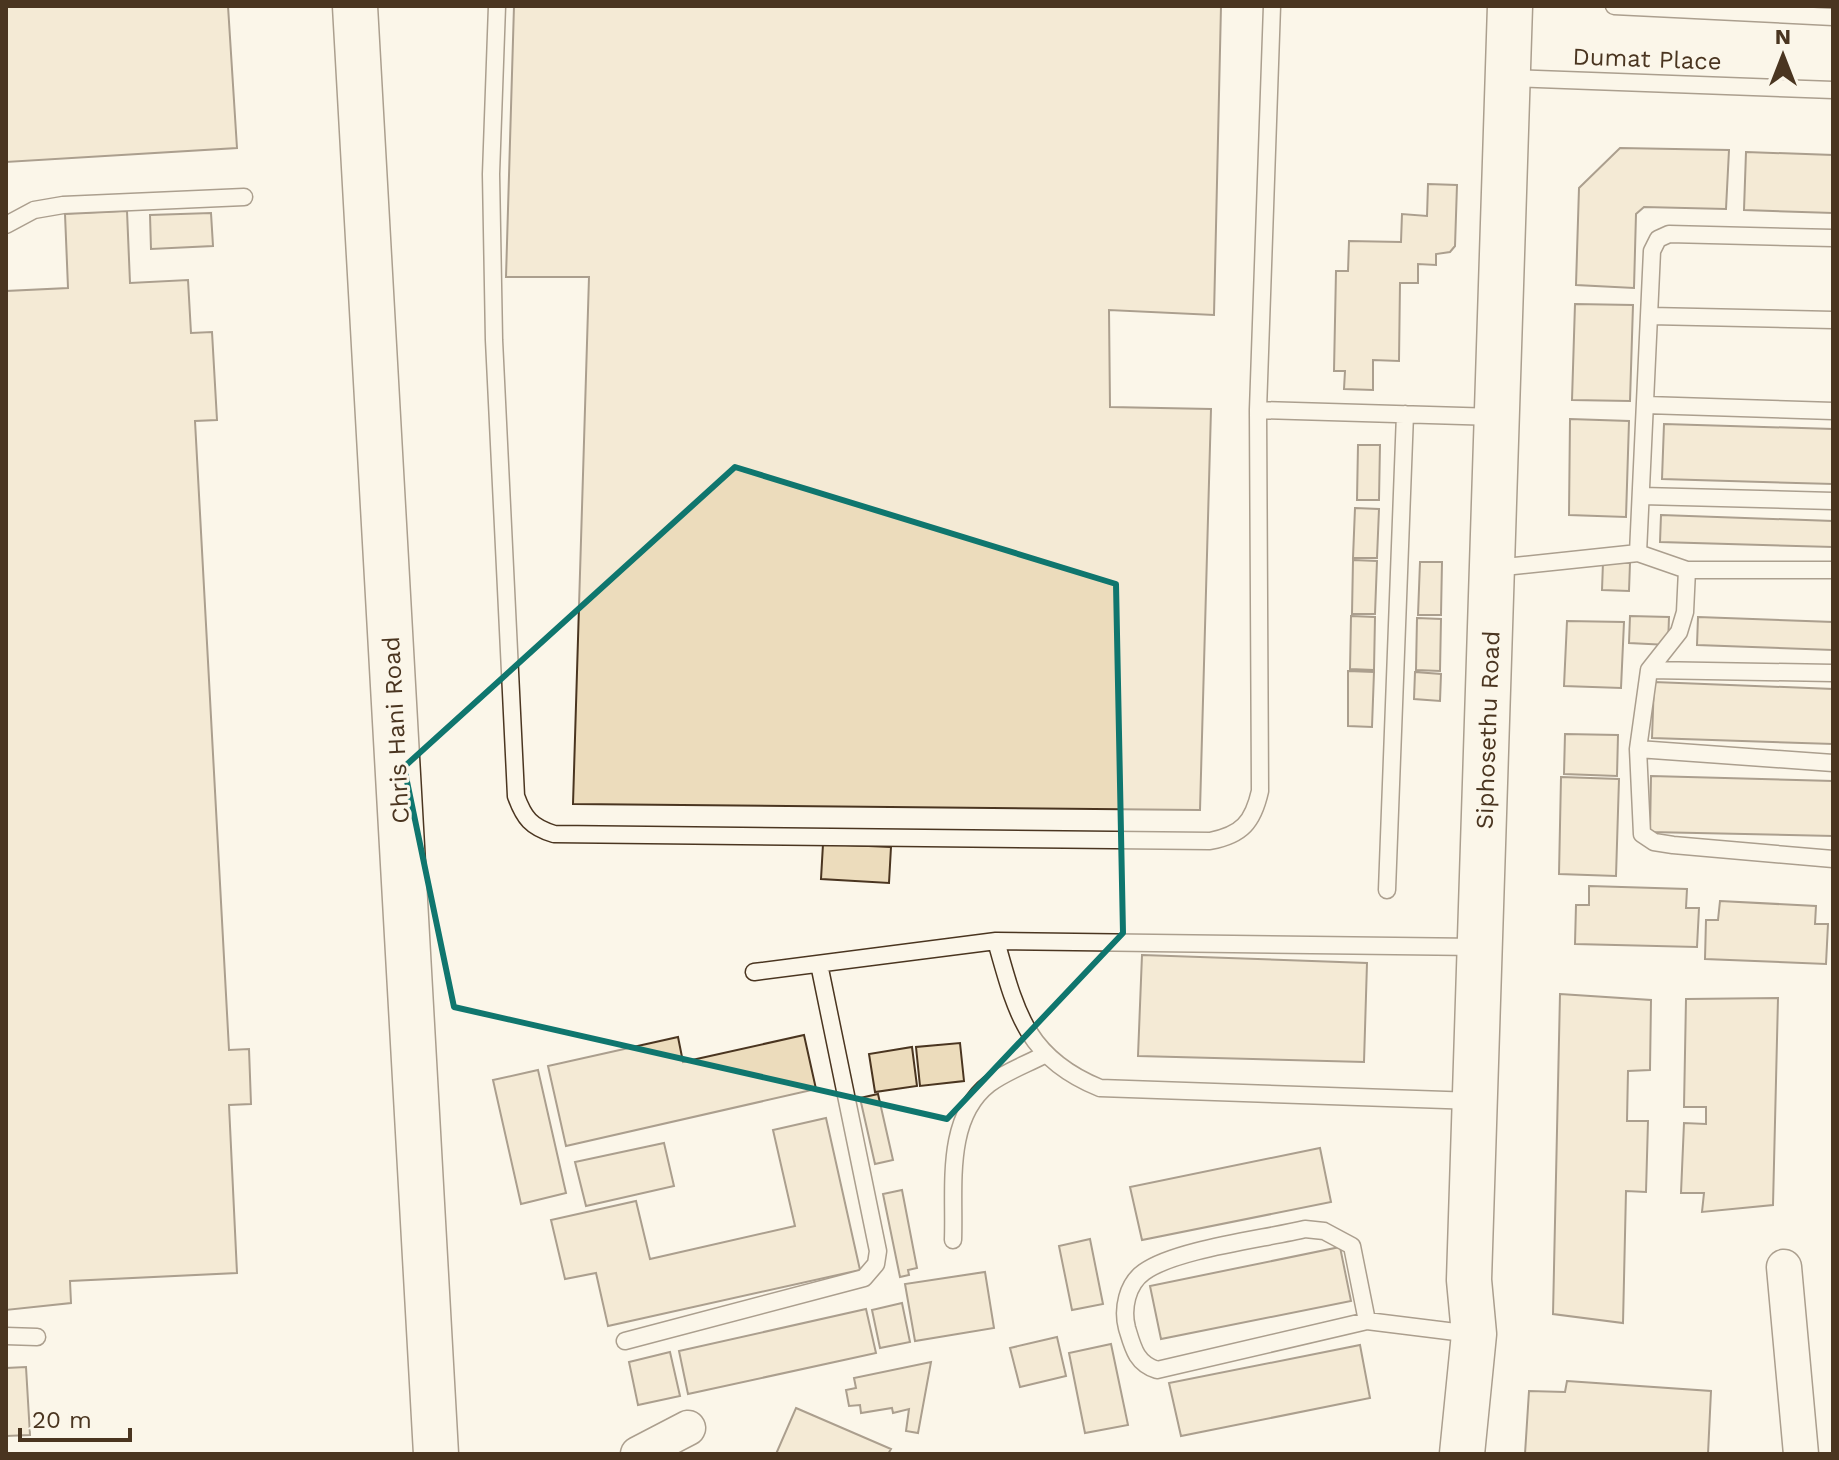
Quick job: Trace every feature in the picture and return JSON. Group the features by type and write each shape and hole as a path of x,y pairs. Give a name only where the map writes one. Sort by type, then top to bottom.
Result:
{"street":[{"name":"Chris Hani Road","path":"355,6 436,1454"},
{"name":"Siphosethu Road","path":"1462,1454 1474,1334 1469,1280 1510,6"},
{"path":"1784,1267 1801,1454"},
{"path":"638,1454 688,1428"}],"lane":[{"path":"497,6 491,189 509,675 516,796 524,818 537,829 554,834 763,839 1210,841 1230,837 1247,826 1260,791 1258,410 1272,6"},
{"path":"1614,6 1833,17"},
{"name":"Dumat Place","path":"1508,78 1833,90"},
{"path":"6,225 34,210 63,205 244,197"},
{"path":"1638,553 1652,251 1658,239 1669,234 1833,238"},
{"path":"1650,316 1833,320"},
{"path":"1646,405 1833,411"},
{"path":"1258,410 1497,417"},
{"path":"1387,890 1405,414"},
{"path":"1642,496 1833,501"},
{"path":"1493,569 1638,553 1687,570 1833,570"},
{"path":"1687,570 1685,612 1679,632 1649,670 1638,749 1642,834 1654,842 1833,859"},
{"path":"1649,670 1833,673"},
{"path":"1638,749 1833,763"},
{"path":"996,941 1015,1011 1044,1055 1071,1076 1100,1088 1475,1101"},
{"path":"754,972 996,941 1480,947"},
{"path":"625,1341 864,1278 876,1264 878,1251 819,964"},
{"path":"953,1240 956,1149 960,1124 971,1102 990,1083 1044,1055"},
{"path":"1367,1321 1352,1246 1324,1231 1305,1229 1174,1259 1143,1272 1130,1288 1126,1302 1126,1322 1134,1352 1142,1365 1157,1370 1367,1321 1474,1334"},
{"path":"6,1336 37,1337"}],"highlighted area":[{"path":"735,467 1116,584 1123,933 947,1119 454,1007 404,767"}],"building":[{"path":"6,6 228,6 237,148 6,162"},
{"path":"514,6 1221,6 1214,315 1109,310 1110,407 1211,409 1200,810 573,804 589,277 506,277"},
{"path":"1620,148 1729,150 1726,209 1644,207 1636,214 1634,288 1576,285 1579,188"},
{"path":"1746,152 1833,155 1833,213 1744,210"},
{"path":"1428,184 1457,185 1455,246 1450,252 1436,254 1436,265 1418,264 1418,283 1400,283 1399,361 1373,360 1373,390 1344,389 1345,371 1334,371 1336,271 1348,271 1349,241 1401,242 1402,214 1427,216"},
{"path":"127,211 130,283 188,280 191,333 212,332 217,420 195,421 229,1050 249,1049 251,1104 229,1105 237,1273 70,1281 71,1303 6,1310 6,291 68,288 65,214"},
{"path":"211,213 213,246 151,249 150,215"},
{"path":"1575,304 1633,305 1630,401 1572,400"},
{"path":"1570,419 1629,421 1626,517 1569,515"},
{"path":"1664,424 1833,429 1833,484 1662,479"},
{"path":"1358,445 1380,445 1379,500 1357,500"},
{"path":"1355,508 1379,509 1377,558 1353,558"},
{"path":"1661,515 1833,521 1833,547 1660,542"},
{"path":"1353,560 1377,561 1375,614 1352,614"},
{"path":"1420,562 1442,562 1441,615 1418,615"},
{"path":"1603,562 1630,563 1629,591 1602,590"},
{"path":"1351,616 1375,617 1374,670 1350,669"},
{"path":"1630,616 1669,617 1668,645 1629,643"},
{"path":"1698,617 1833,622 1833,650 1697,645"},
{"path":"1417,618 1441,619 1440,671 1416,670"},
{"path":"1567,621 1624,622 1621,688 1564,686"},
{"path":"1348,671 1374,672 1372,727 1348,726"},
{"path":"1415,672 1441,674 1440,701 1414,699"},
{"path":"1654,682 1833,689 1833,744 1652,738"},
{"path":"1565,734 1618,735 1617,776 1564,774"},
{"path":"1651,776 1833,781 1833,836 1650,832"},
{"path":"1561,777 1619,779 1616,876 1559,874"},
{"path":"823,844 891,847 889,883 821,879"},
{"path":"1589,886 1687,889 1686,908 1699,908 1697,947 1575,944 1576,905 1589,905"},
{"path":"1720,901 1816,906 1815,924 1828,924 1826,964 1705,959 1706,920 1718,920"},
{"path":"1142,955 1367,963 1364,1062 1138,1056"},
{"path":"1560,994 1651,1000 1650,1070 1628,1071 1627,1121 1648,1121 1646,1192 1626,1191 1623,1323 1553,1314"},
{"path":"1778,998 1773,1205 1702,1212 1704,1193 1681,1193 1684,1123 1706,1124 1706,1107 1684,1107 1686,999"},
{"path":"804,1035 816,1089 566,1146 548,1066 678,1037 683,1062"},
{"path":"960,1043 964,1081 920,1086 916,1047"},
{"path":"912,1047 917,1086 875,1092 869,1054"},
{"path":"538,1070 566,1193 521,1204 493,1080"},
{"path":"878,1094 893,1160 875,1164 860,1098"},
{"path":"826,1118 860,1270 608,1326 596,1273 565,1279 551,1220 636,1201 650,1259 795,1226 773,1130"},
{"path":"664,1143 674,1186 586,1206 575,1162"},
{"path":"1320,1148 1331,1202 1142,1240 1130,1187"},
{"path":"902,1190 917,1268 908,1270 909,1275 900,1277 883,1194"},
{"path":"1090,1239 1103,1304 1072,1310 1059,1246"},
{"path":"1340,1247 1351,1301 1161,1339 1150,1286"},
{"path":"985,1272 994,1328 915,1341 905,1284"},
{"path":"902,1303 910,1342 880,1348 872,1310"},
{"path":"866,1309 876,1353 688,1394 679,1351"},
{"path":"1057,1337 1066,1376 1020,1387 1010,1348"},
{"path":"1111,1344 1128,1425 1085,1433 1069,1353"},
{"path":"1360,1345 1370,1398 1181,1436 1169,1383"},
{"path":"670,1352 680,1396 638,1405 629,1362"},
{"path":"931,1362 918,1433 906,1431 909,1409 893,1413 892,1408 861,1413 860,1405 849,1406 846,1390 856,1388 854,1378"},
{"path":"26,1367 30,1435 6,1436 6,1368"},
{"path":"1567,1381 1711,1391 1708,1454 1525,1454 1529,1391 1565,1392"},
{"path":"796,1408 891,1449 888,1454 776,1454"}]}
